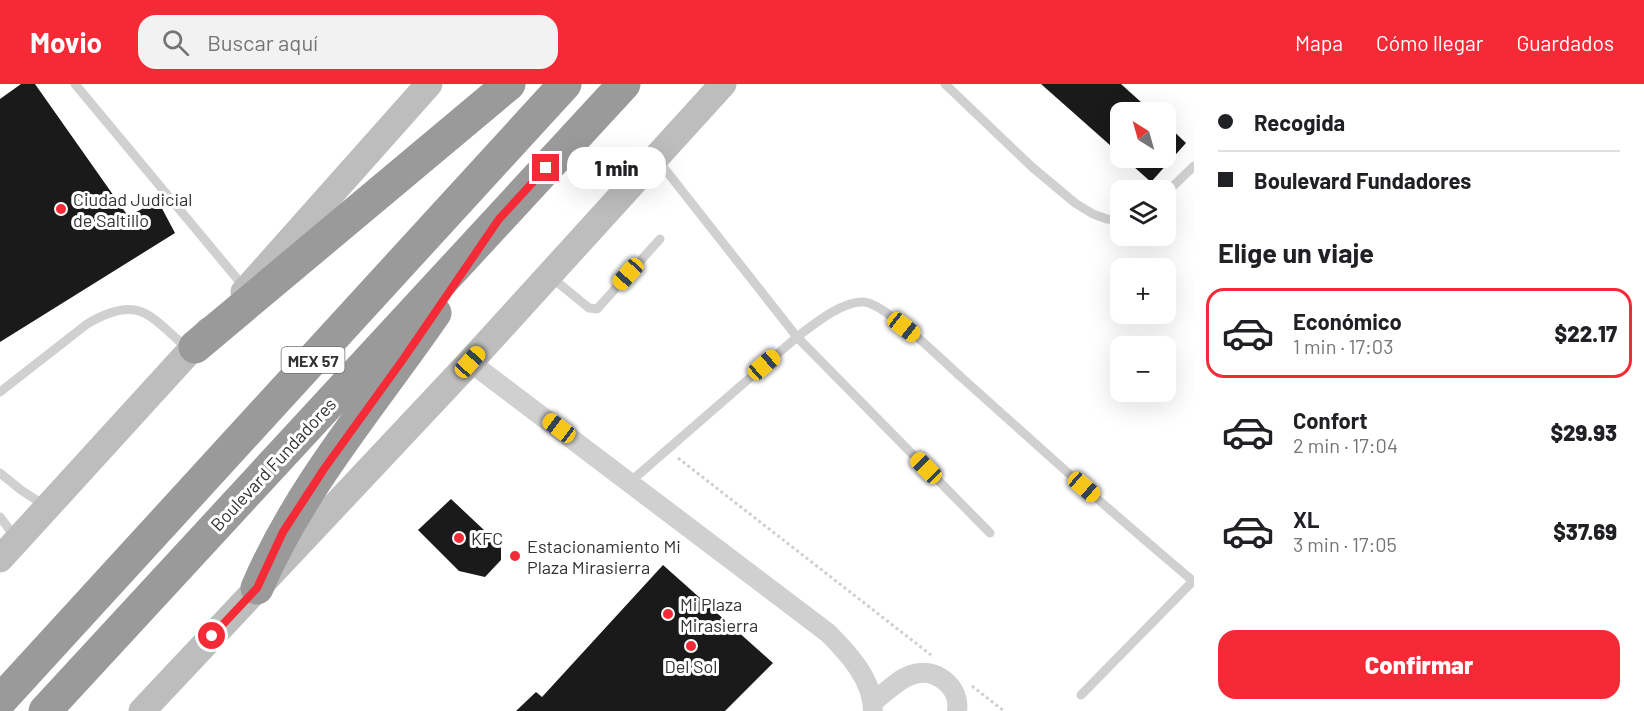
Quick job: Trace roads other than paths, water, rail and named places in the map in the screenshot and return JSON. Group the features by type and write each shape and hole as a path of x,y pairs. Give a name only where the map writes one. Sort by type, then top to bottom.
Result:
{"highway":[{"path":"193,349 509,84"},
{"name":"MEX 57","path":"0,701 566,84"},
{"name":"Boulevard Fundadores","path":"45,711 624,84"},
{"path":"257,588 283,532 318,478 499,219"}],"main road":[{"path":"4,554 193,349 429,84"},
{"path":"142,711 470,362 723,84"}],"street":[{"path":"470,362 828,633 841,645 858,667 867,683 873,707 903,679 920,673 930,674 948,682 963,701"}],"lane":[{"path":"75,84 246,289"},
{"path":"945,84 1032,167 1075,202 1093,214 1110,219"},
{"path":"656,157 797,337 990,532"},
{"path":"1176,183 1194,166"},
{"path":"549,275 589,308 597,309 660,239"},
{"path":"630,482 797,337 823,318 851,304 865,302 878,307 916,336 1066,472 1193,581 1082,695"},
{"path":"0,392 87,324 103,314 116,310 129,309 152,316 193,349"},
{"path":"0,473 48,507"},
{"path":"0,517 4,554"}],"place":[{"name":"Ciudad Judicial de Saltillo","path":"61,209"},
{"name":"KFC","path":"459,538"},
{"name":"Estacionamiento Mi Plaza Mirasierra","path":"515,556"},
{"name":"Mi Plaza Mirasierra","path":"668,614"},
{"name":"Del Sol","path":"691,646"}]}
